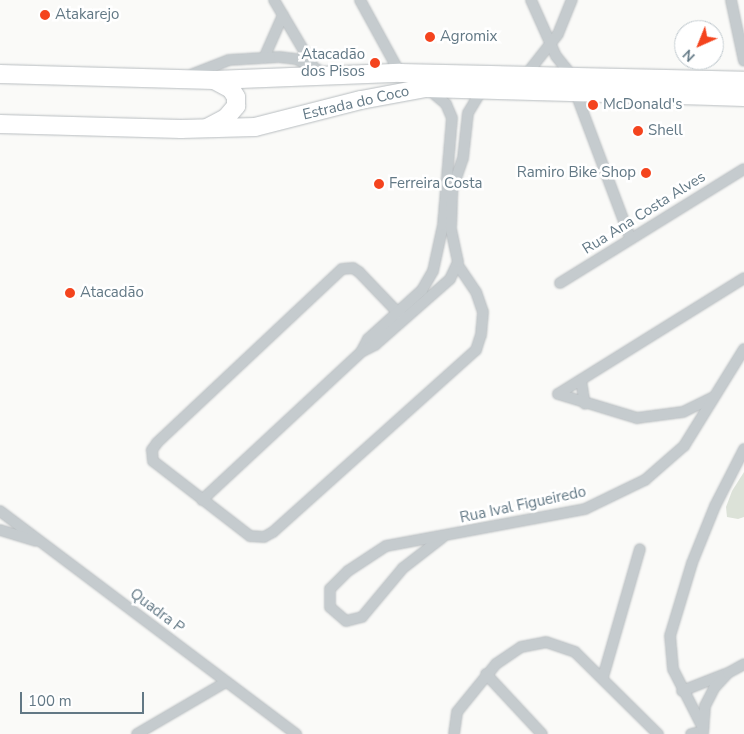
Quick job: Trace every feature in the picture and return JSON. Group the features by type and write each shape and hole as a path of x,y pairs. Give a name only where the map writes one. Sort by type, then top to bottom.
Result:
{"highway":[{"name":"Estrada do Coco","path":"0,74 181,80 400,73 525,76 574,84 691,95 744,96"},
{"path":"204,129 226,118 236,106 236,97 231,90 214,80"},
{"name":"Estrada do Coco","path":"0,124 204,129 255,127 361,100 426,88 744,81"},
{"path":"691,95 744,107"}],"street":[{"path":"274,0 314,68"},
{"path":"360,0 400,73"},
{"path":"532,0 550,45 574,84 630,237"},
{"path":"525,76 550,45 572,0"},
{"path":"730,0 744,61"},
{"path":"264,58 283,15"},
{"path":"181,80 229,60 264,58 296,59 333,76"},
{"path":"202,500 361,352 368,338 396,311 422,290 434,267 440,240 450,137 450,109 426,88"},
{"path":"404,319 359,272 353,268 342,269 158,443 152,450 153,461 250,536 264,537 476,350 483,321 476,292 456,270 452,240 452,190 464,158 468,112 483,88"},
{"path":"450,137 465,138"},
{"name":"Rua Ana Costa Alves","path":"560,284 630,237 744,170"},
{"path":"440,240 446,238 452,240"},
{"path":"434,267 444,275 456,270"},
{"path":"361,352 370,349 404,319 444,288 456,270"},
{"path":"715,396 683,412 637,418 585,404 558,394 744,278"},
{"name":"Rua Ival Figueiredo","path":"443,538 415,557 362,617 346,621 330,607 330,588 348,571 386,546 408,541 443,538 586,509 630,490 660,469 684,446 699,425 744,349"},
{"path":"581,380 585,404"},
{"path":"683,412 694,417 699,425"},
{"path":"703,730 682,691 670,653 673,620 718,497 744,449"},
{"name":"Quadra P","path":"0,511 296,734"},
{"path":"0,530 44,545"},
{"path":"408,541 415,557"},
{"path":"603,677 640,550"},
{"path":"454,734 457,712 486,674 509,653 546,642 575,652 603,677 658,734"},
{"path":"593,669 607,660"},
{"path":"682,691 728,673 744,664"},
{"path":"703,730 708,700 728,673"},
{"path":"486,674 542,734"},
{"path":"137,734 226,682"},
{"path":"691,734 703,730"}],"shaded area":[{"path":"744,472 744,517 738,519 727,517 726,507 732,491"}],"place":[{"name":"Atakarejo","path":"45,15"},
{"name":"Agromix","path":"430,37"},
{"name":"Atacadão dos Pisos","path":"375,63"},
{"name":"McDonald's","path":"593,105"},
{"name":"Shell","path":"638,131"},
{"name":"Ramiro Bike Shop","path":"646,173"},
{"name":"Ferreira Costa","path":"379,184"},
{"name":"Atacadão","path":"70,293"}]}
